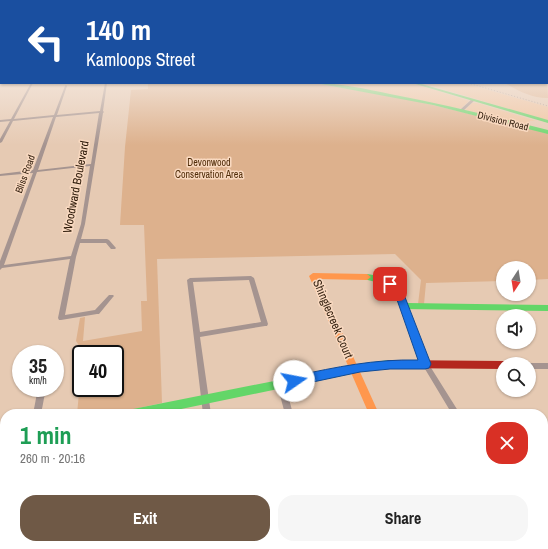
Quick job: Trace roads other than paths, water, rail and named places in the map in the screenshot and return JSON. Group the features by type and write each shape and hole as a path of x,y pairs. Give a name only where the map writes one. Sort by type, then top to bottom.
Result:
{"street":[{"path":"0,142 26,94"},
{"name":"Bliss Road","path":"0,267 63,94"},
{"name":"Woodward Boulevard","path":"105,94 83,224 72,257 61,318 96,312 111,296"},
{"name":"Division Road","path":"385,94 462,110 548,132"},
{"path":"453,94 548,123"},
{"path":"462,110 473,100"},
{"path":"0,121 102,112"},
{"path":"0,176 93,165"},
{"path":"78,241 107,240 112,248"},
{"path":"0,267 72,257"},
{"name":"Shinglecreek Court","path":"354,369 313,276 359,276 378,280 390,284 399,292 404,306"},
{"path":"197,335 265,324 251,278 190,280 206,409"},
{"path":"453,409 425,364 404,306 548,308"},
{"path":"157,409 354,369 390,364 496,365"},
{"path":"536,366 548,366"},
{"path":"354,369 372,409"},
{"path":"281,384 288,409"},
{"path":"38,409 40,397"}],"railway":[{"path":"505,94 548,106"}],"park label":[{"name":"Devonwood Conservation Area","path":"209,168"}]}
